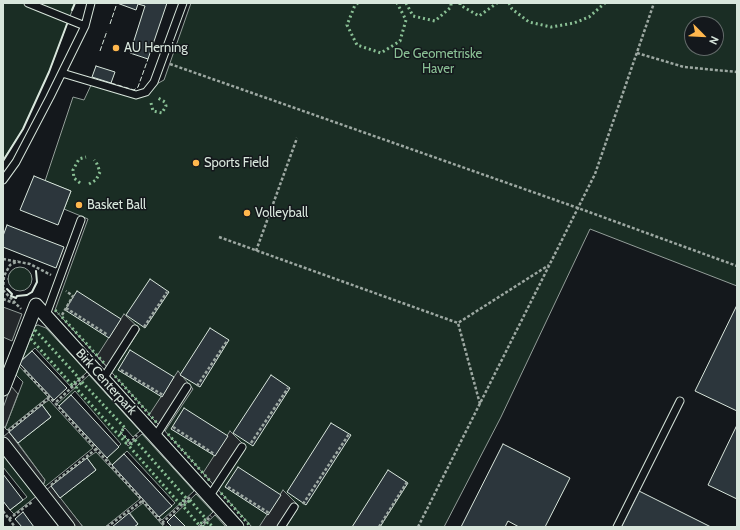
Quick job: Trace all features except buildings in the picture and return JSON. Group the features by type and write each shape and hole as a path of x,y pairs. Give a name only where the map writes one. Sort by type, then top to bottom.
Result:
{"street":[{"name":"Birk Centerpark","path":"3,389 36,305 237,527"},
{"path":"3,444 68,527"}],"lane":[{"path":"28,3 85,26"},
{"path":"3,180 16,162 62,73 85,26 91,3"},
{"path":"62,73 136,96 146,92 154,82 183,3"},
{"path":"46,315 81,220"},
{"path":"103,379 135,328"},
{"path":"155,437 187,387"},
{"path":"617,527 680,401"},
{"path":"209,497 246,446"},
{"path":"281,527 297,507"}],"path":[{"path":"418,527 596,174 654,3"},
{"path":"637,53 684,67 737,72"},
{"path":"162,61 578,208 737,266"},
{"path":"256,251 297,138"},
{"path":"219,237 458,323"},
{"path":"3,259 30,264 58,282 73,296 55,326"},
{"path":"19,261 10,265 4,276 3,290 31,319"},
{"path":"458,323 550,265"},
{"path":"3,299 16,304"},
{"path":"66,308 108,335"},
{"path":"458,323 480,404"},
{"path":"14,360 55,403 166,527"},
{"path":"55,403 93,368"},
{"path":"117,368 163,395"},
{"path":"246,446 288,388"},
{"path":"3,435 49,398"},
{"path":"170,426 214,454"},
{"path":"297,507 349,434"},
{"path":"9,519 42,494 96,449"},
{"path":"379,527 407,482"},
{"path":"224,484 268,513"},
{"path":"162,523 201,487"},
{"path":"108,527 142,501"},
{"path":"3,511 15,527"}],"green space":[{"path":"3,3 75,3 49,72 23,129 3,160"},
{"name":"De Geometriske Haver","path":"191,3 737,3 737,286 590,229 501,417 444,527 252,527 55,310 88,219 64,209 71,191 45,181 73,97 84,100 92,83 136,95 164,80"},
{"path":"20,267 29,270 32,279 29,288 20,291 11,288 8,279 11,270"},
{"path":"38,325 46,328 87,372 71,387 35,348 22,360 35,326"},
{"path":"19,366 48,397 7,430 5,428 23,382 16,375"},
{"path":"89,375 140,431 133,437 125,428 120,432 129,441 126,443 128,446 142,434 194,491 162,520 159,517 175,503 127,451 112,465 107,458 121,444 75,391 59,406 57,404"},
{"path":"49,400 93,448 42,489 45,480 18,443 51,417 42,405"},
{"path":"3,451 38,495 14,514 10,510 27,497 3,467"},
{"path":"96,452 140,499 105,527 83,527 60,498 96,470 87,458"},
{"path":"196,494 213,512 197,527 186,527 174,515"},
{"path":"143,503 164,527 134,527 138,524 130,513"},
{"path":"215,515 226,527 202,527"}],"shaded area":[{"path":"3,307 22,314 12,341 3,337"},
{"path":"124,314 140,329 112,372 97,356"},
{"path":"178,371 193,389 165,431 149,415"},
{"path":"11,386 18,394 5,428 3,425 3,408"},
{"path":"230,431 246,447 218,490 203,473"},
{"path":"9,432 45,480 42,489 3,440 3,437"},
{"path":"51,486 83,527 71,527 44,492"},
{"path":"283,490 299,506 286,527 259,527"}],"hedge":[{"path":"358,3 355,5 347,25 357,45 381,53 400,41 406,20 397,3"},
{"path":"406,3 413,16 435,21 451,7 451,3"},
{"path":"460,3 460,5 479,16 497,3"},
{"path":"509,3 512,9 529,22 551,27 574,23 589,17 605,3"},
{"path":"151,103 153,111 162,113 166,106 165,102 158,98"},
{"path":"80,183 74,178 73,170 79,159 86,157"},
{"path":"89,184 96,180 100,172 94,160"},
{"path":"55,310 59,314"},
{"path":"62,317 105,364"},
{"path":"35,330 79,378 72,385 31,339 35,330"},
{"path":"115,376 157,423"},
{"path":"82,382 125,428 120,432 129,441 126,443 76,388 82,382"},
{"path":"168,434 211,482"},
{"path":"135,440 186,498 180,504 129,446 135,440"},
{"path":"221,493 251,527"},
{"path":"190,500 206,519 199,525 183,506 190,500"},
{"path":"203,527 208,522 213,527"}],"fence":[{"path":"110,24 117,3"},
{"path":"100,51 107,31"},
{"path":"111,83 134,90 138,87 148,59"}],"wall":[{"path":"72,10 75,3"},
{"path":"3,161 23,129 49,72 67,24"},
{"path":"7,289 12,294 11,296 16,298 17,296 27,295 32,292 37,282 36,271"}],"place":[{"name":"AU Herning","path":"116,48"},
{"name":"Sports Field","path":"196,163"},
{"name":"Basket Ball","path":"79,205"},
{"name":"Volleyball","path":"247,213"}]}
